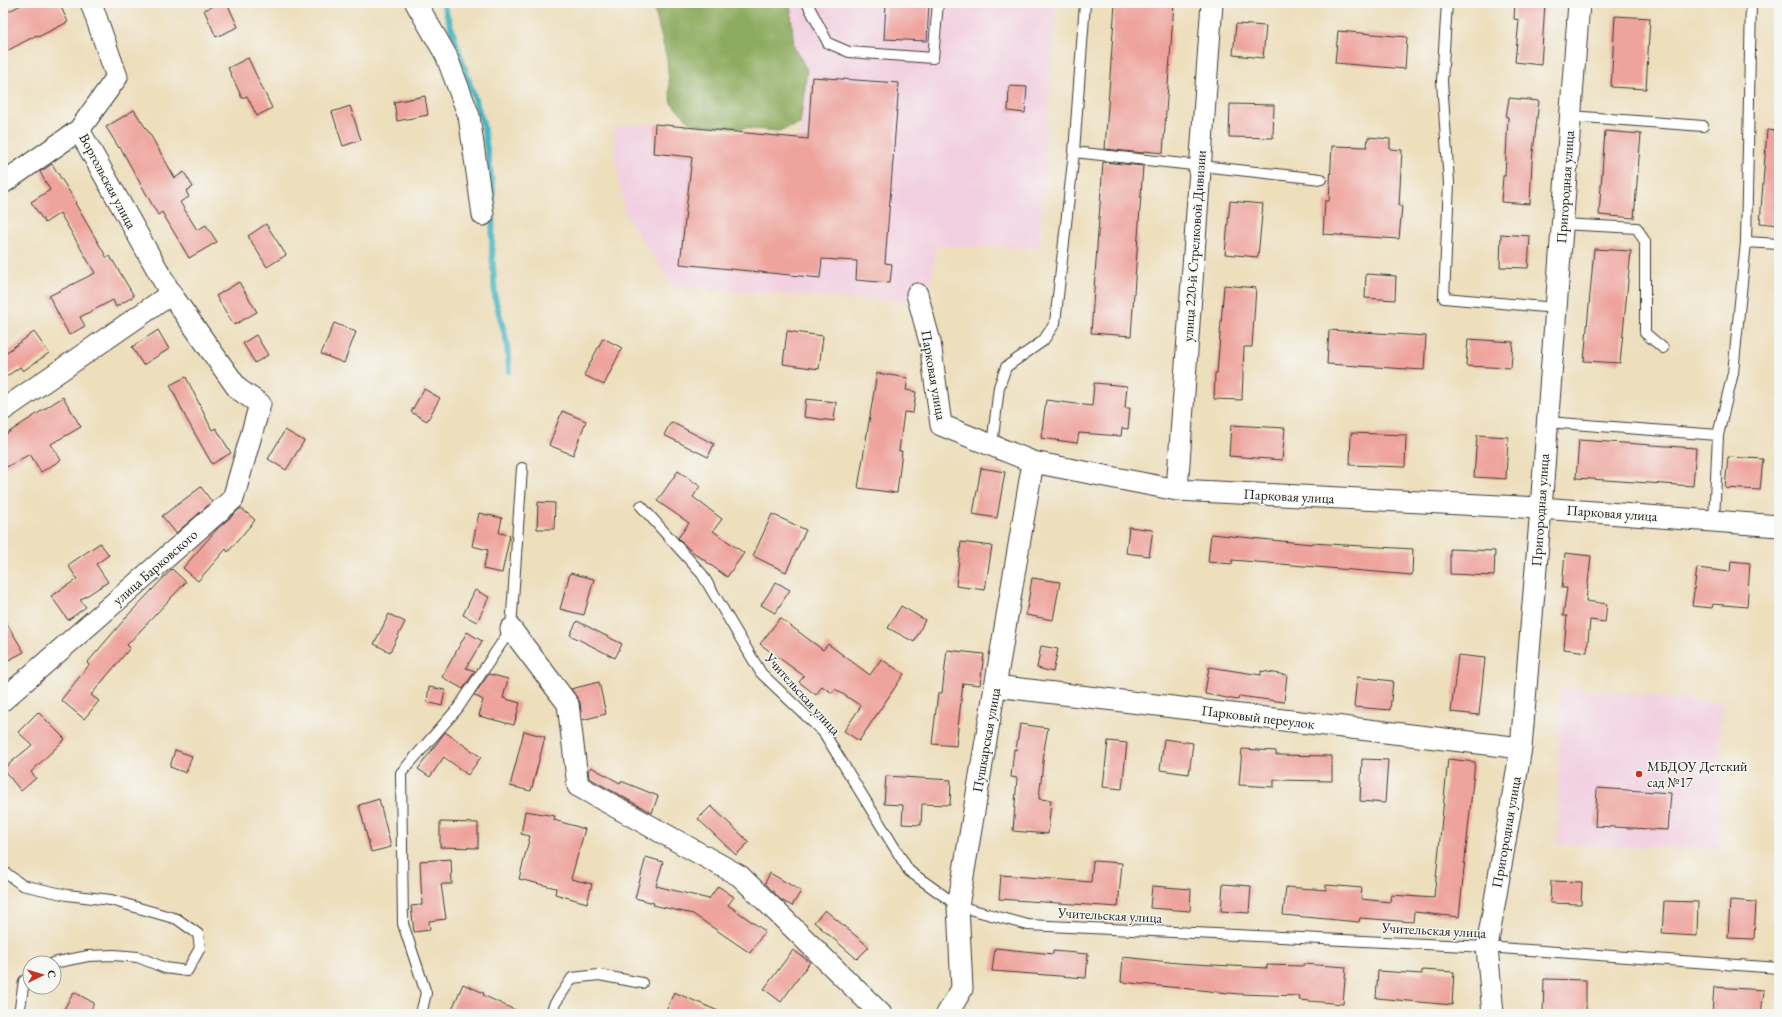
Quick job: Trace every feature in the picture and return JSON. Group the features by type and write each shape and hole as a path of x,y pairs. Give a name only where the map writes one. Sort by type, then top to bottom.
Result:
{"street":[{"name":"Воргольская улица","path":"91,3 117,77 79,130 170,294 238,389 260,404"},
{"path":"416,3 446,55 469,116 483,215"},
{"name":"улица 220-й Стрелковой Дивизии","path":"1177,490 1212,3"},
{"name":"Пригородная улица","path":"1493,1014 1487,947 1521,748 1541,508 1579,3"},
{"path":"3,183 79,130"},
{"path":"3,410 170,294"},
{"name":"Парковая улица","path":"917,294 930,342 941,425 1033,462 1177,490 1541,508 1779,526"},
{"name":"улица Барковского","path":"3,700 232,499 260,404"},
{"name":"Пушкарская улица","path":"946,1014 962,988 958,906 1033,462"},
{"path":"511,629 568,704 578,786 740,876 881,1014"},
{"name":"Парковый переулок","path":"995,686 1521,748"}],"lane":[{"path":"807,3 828,43 849,52 933,58 938,3"},
{"path":"992,446 999,388 1006,367 1043,341 1055,324 1074,152 1085,3"},
{"path":"1446,3 1442,81 1449,183 1444,298 1556,308"},
{"path":"1714,520 1718,435 1733,373 1746,242 1751,3"},
{"path":"1570,116 1703,126"},
{"path":"1074,152 1200,167 1321,179"},
{"path":"1562,224 1637,228 1645,242 1644,333 1663,348"},
{"path":"1746,242 1779,244"},
{"path":"1547,422 1718,435"},
{"path":"421,1014 426,993 403,924 401,773 458,708 511,629 522,468"},
{"name":"Учительская улица","path":"641,506 702,574 761,673 824,733 909,872 958,906 1028,925 1487,947 1779,968"},
{"path":"3,871 22,885 67,895 111,900 177,918 198,934 200,948 187,972 165,968 138,957 114,955 88,956 62,961"},
{"path":"551,1014 554,1005 572,978 599,975 642,982"},
{"path":"20,1014 22,995"}],"shaded area":[{"path":"790,3 1056,3 1039,248 936,246 928,301 826,298 673,286 625,215 615,156 614,127 655,124 799,138 807,70 794,47"},
{"name":"МБДОУ Детский сад №17","path":"1560,687 1721,703 1720,849 1556,845"}],"green space":[{"path":"653,3 790,3 794,47 807,70 800,124 778,131 692,124 671,103 667,59"}],"building":[{"path":"25,3 59,3 68,22 38,37 37,35 3,53 3,14"},
{"path":"221,3 227,3 238,27 216,37 204,10"},
{"path":"886,3 929,3 927,41 884,39"},
{"path":"1115,3 1174,3 1163,153 1144,151 1143,153 1105,149"},
{"path":"1515,3 1545,3 1541,65 1515,62 1519,20 1514,19"},
{"path":"1615,16 1650,18 1646,89 1611,87"},
{"path":"1236,24 1266,26 1263,58 1233,55"},
{"path":"1338,31 1407,37 1405,69 1335,63"},
{"path":"248,58 272,108 257,116 247,96 242,98 228,68"},
{"path":"812,77 899,83 885,263 892,264 890,283 856,280 857,261 822,259 820,278 680,264 692,157 653,153 655,124 808,139"},
{"path":"1009,86 1027,87 1025,113 1008,111"},
{"path":"425,96 428,115 397,121 394,102"},
{"path":"1509,98 1539,101 1532,161 1530,204 1501,202 1503,176 1505,176 1508,117 1506,117"},
{"path":"1230,104 1274,105 1273,138 1229,137"},
{"path":"350,106 361,140 343,146 332,112"},
{"path":"134,110 175,178 184,172 193,187 186,191 189,197 180,202 197,230 206,225 217,242 189,258 162,212 158,215 120,147 119,148 106,127"},
{"path":"1767,130 1779,131 1779,225 1760,223"},
{"path":"1605,131 1641,134 1634,218 1599,215"},
{"path":"1368,137 1390,139 1390,149 1402,150 1399,206 1402,206 1399,239 1323,234 1325,201 1329,201 1332,146 1367,147"},
{"path":"1103,162 1143,166 1131,336 1091,333"},
{"path":"52,164 76,202 75,203 107,258 110,256 134,296 116,307 113,300 80,317 85,326 69,335 49,296 95,273 60,213 45,223 31,202 50,190 40,172"},
{"path":"1230,201 1263,204 1258,257 1225,254"},
{"path":"266,224 286,255 267,267 248,236"},
{"path":"1501,234 1530,236 1528,268 1500,267"},
{"path":"1594,249 1631,251 1620,363 1584,361"},
{"path":"1366,274 1396,276 1395,300 1365,298"},
{"path":"239,282 257,312 234,325 216,296"},
{"path":"1224,285 1256,288 1252,347 1244,347 1242,400 1214,399 1215,373 1217,373"},
{"path":"334,323 356,332 344,363 321,354"},
{"path":"158,330 169,349 143,365 132,347"},
{"path":"1329,330 1426,336 1424,370 1327,364"},
{"path":"787,331 823,336 819,369 783,364"},
{"path":"34,332 49,353 23,371 20,367 3,379 3,355"},
{"path":"256,335 268,355 255,363 243,343"},
{"path":"603,338 622,348 604,385 584,375"},
{"path":"1468,339 1513,342 1511,368 1466,366"},
{"path":"877,373 908,378 906,390 916,392 913,413 904,412 899,451 902,451 897,493 858,488"},
{"path":"186,377 212,430 216,428 231,453 212,464 186,418 170,385"},
{"path":"1094,383 1127,386 1125,408 1130,408 1128,429 1122,428 1121,436 1079,433 1077,443 1041,438 1046,400 1092,406"},
{"path":"424,389 440,398 427,421 411,412"},
{"path":"63,397 81,427 51,444 61,460 41,472 30,454 3,469 3,436"},
{"path":"806,399 836,402 834,421 804,417"},
{"path":"562,411 586,421 573,455 549,445"},
{"path":"671,422 714,444 708,457 664,435"},
{"path":"1231,425 1285,428 1282,460 1229,456"},
{"path":"285,430 304,441 286,470 268,459"},
{"path":"1351,433 1406,435 1405,467 1350,465"},
{"path":"1477,435 1508,437 1506,479 1474,477"},
{"path":"1579,440 1696,448 1693,486 1576,478"},
{"path":"1728,457 1763,459 1760,490 1725,488"},
{"path":"981,468 1005,472 997,518 973,514"},
{"path":"678,471 700,486 693,497 722,519 713,531 744,553 727,577 689,549 678,538 689,523 657,501"},
{"path":"201,487 212,502 176,533 162,516"},
{"path":"538,502 555,503 554,529 537,529"},
{"path":"241,508 255,520 228,552 226,549 198,581 183,568 217,529"},
{"path":"479,513 502,518 499,533 510,535 502,573 483,569 488,550 472,546"},
{"path":"772,514 806,530 786,572 753,556"},
{"path":"1129,527 1153,530 1149,556 1126,553"},
{"path":"1211,534 1311,544 1413,549 1412,575 1232,560 1232,564 1208,562"},
{"path":"961,542 992,546 985,590 956,586"},
{"path":"100,543 109,555 96,564 108,582 80,600 86,607 68,620 51,596 77,579 68,565"},
{"path":"1450,549 1495,551 1494,576 1450,574"},
{"path":"1565,553 1591,556 1586,601 1607,604 1605,622 1590,620 1587,652 1564,649 1567,616 1563,616 1567,588 1562,588"},
{"path":"1731,561 1750,563 1747,607 1713,604 1712,608 1692,606 1697,568 1730,572"},
{"path":"172,569 186,582 127,645 130,648 91,695 99,701 84,719 61,700 89,665 87,663 130,613"},
{"path":"570,573 594,579 584,615 560,609"},
{"path":"1032,578 1060,582 1053,620 1026,615"},
{"path":"776,582 790,590 775,613 761,605"},
{"path":"475,590 489,597 477,622 463,615"},
{"path":"901,606 925,620 914,642 888,628"},
{"path":"389,614 405,622 390,652 374,644"},
{"path":"3,617 24,652 9,660 3,650"},
{"path":"780,618 823,650 828,644 870,675 881,659 904,674 859,741 844,731 861,706 835,689 832,693 822,686 816,695 799,682 804,676 760,644"},
{"path":"577,621 622,644 615,658 570,635"},
{"path":"467,632 482,641 466,668 475,671 463,689 442,677"},
{"path":"1041,646 1058,649 1053,672 1037,668"},
{"path":"947,650 984,654 980,685 963,683 956,746 932,744 938,693 942,693"},
{"path":"1458,655 1485,658 1479,715 1451,712"},
{"path":"1209,667 1261,675 1261,671 1287,675 1284,702 1239,696 1238,700 1205,694"},
{"path":"489,674 508,679 503,698 520,703 514,725 479,716 483,700 474,695"},
{"path":"1357,677 1393,681 1390,710 1354,707"},
{"path":"599,682 606,714 582,720 580,702 571,689"},
{"path":"429,687 445,690 442,706 427,702"},
{"path":"38,712 65,739 31,772 36,778 21,791 3,769 32,745 18,732"},
{"path":"1020,724 1048,728 1039,799 1051,800 1048,834 1013,831 1017,778 1011,777 1014,749 1016,750"},
{"path":"524,731 545,737 531,791 510,786"},
{"path":"445,732 481,757 468,775 444,757 430,777 418,769"},
{"path":"1164,739 1193,743 1189,774 1160,770"},
{"path":"1108,741 1127,743 1122,789 1103,787"},
{"path":"1242,749 1276,751 1276,755 1332,756 1332,781 1274,780 1274,787 1239,785"},
{"path":"175,750 192,756 186,773 170,767"},
{"path":"1362,759 1388,760 1385,803 1360,801"},
{"path":"1448,759 1475,762 1459,917 1414,912 1413,922 1360,918 1359,922 1283,915 1286,887 1326,890 1326,885 1362,888 1361,899 1390,902 1391,895 1434,898"},
{"path":"591,767 620,783 621,781 658,796 652,813 589,778 588,771"},
{"path":"886,776 951,780 950,805 922,804 921,825 902,824 903,805 884,804"},
{"path":"1597,788 1671,793 1668,830 1595,826"},
{"path":"379,799 391,847 371,852 359,805"},
{"path":"711,806 749,842 736,855 698,819"},
{"path":"525,811 555,816 554,820 585,829 571,879 592,884 587,903 555,894 556,888 519,879 530,836 521,834"},
{"path":"440,822 478,823 478,848 440,847"},
{"path":"646,857 663,862 656,886 709,899 718,886 734,897 728,905 765,931 750,953 693,914 653,905 654,903 635,898"},
{"path":"451,859 452,884 441,884 446,919 429,921 430,930 414,932 411,906 422,905 420,861"},
{"path":"1093,861 1122,863 1118,907 999,899 1001,875 1091,882"},
{"path":"770,873 801,891 792,906 781,900 765,883"},
{"path":"1551,881 1582,882 1581,904 1550,903"},
{"path":"1223,884 1251,886 1249,913 1221,911"},
{"path":"1152,886 1191,889 1190,911 1150,908"},
{"path":"1730,900 1756,902 1754,939 1728,938"},
{"path":"1664,901 1698,902 1697,936 1662,934"},
{"path":"825,910 869,947 857,959 814,922"},
{"path":"995,948 1053,954 1053,951 1088,954 1086,978 992,971"},
{"path":"793,950 810,962 781,1002 764,989"},
{"path":"1123,957 1178,963 1267,968 1267,965 1303,966 1303,964 1346,967 1343,1004 1299,1000 1300,996 1239,994 1121,982"},
{"path":"1422,970 1454,972 1452,1005 1376,998 1378,971 1422,974"},
{"path":"1544,979 1586,980 1586,1014 1543,1014"},
{"path":"463,984 484,993 483,995 523,1014 450,1014"},
{"path":"1714,987 1764,990 1761,1014 1712,1014"},
{"path":"74,992 94,1003 89,1014 61,1014"},
{"path":"674,992 725,1014 665,1014"}],"waterway":[{"path":"443,3 483,124 493,189 492,250 495,298 507,343 509,371"}],"place":[{"name":"МБДОУ Детский сад №17","path":"1639,774"}]}
